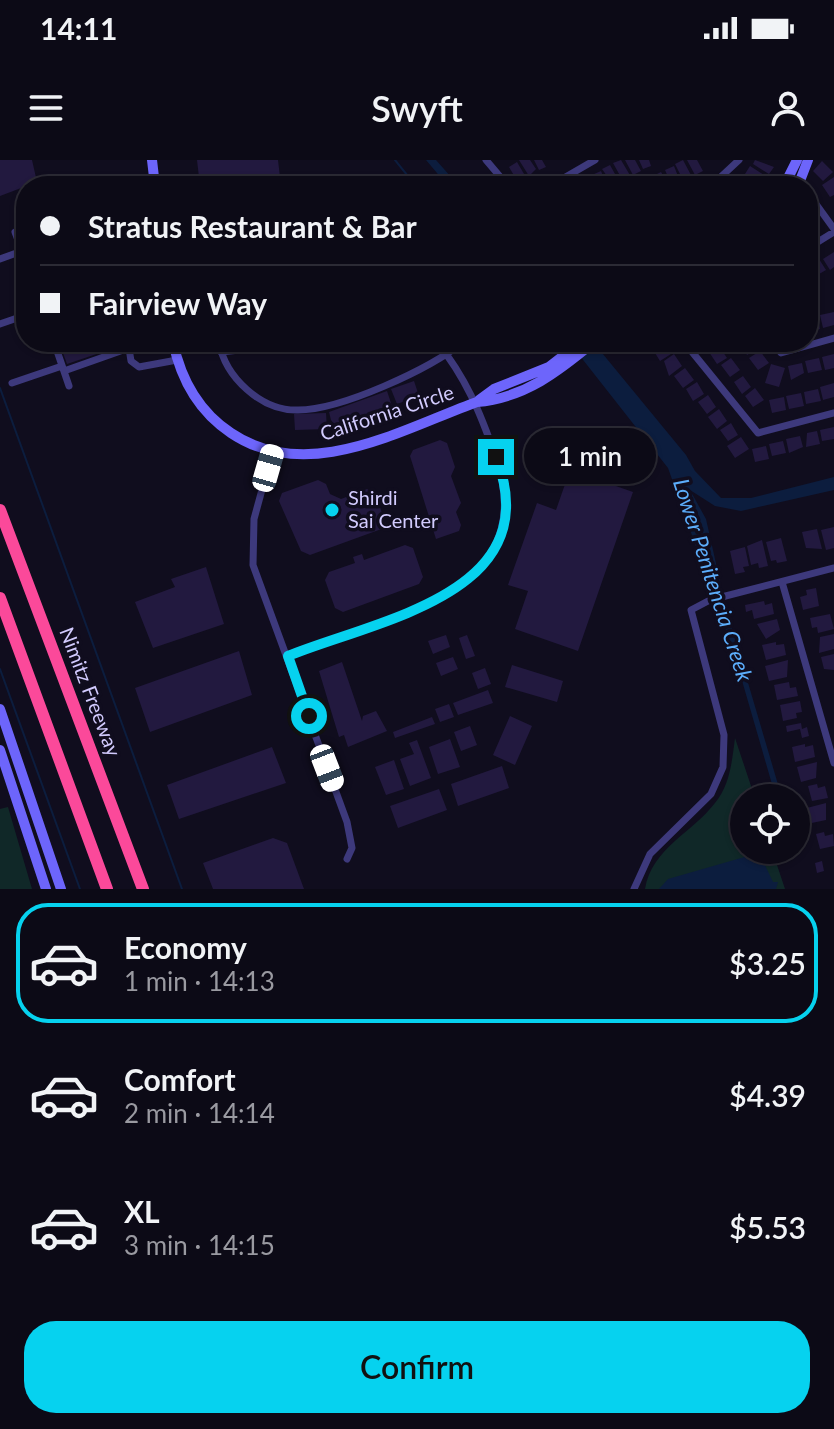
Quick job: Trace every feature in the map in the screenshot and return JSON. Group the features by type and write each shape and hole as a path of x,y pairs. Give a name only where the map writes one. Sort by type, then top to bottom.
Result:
{"highway":[{"name":"Nimitz Freeway","path":"0,510 143,889"},
{"path":"0,598 107,889"}],"street":[{"path":"486,160 500,176"},
{"path":"567,176 595,160"},
{"path":"722,176 739,160"},
{"path":"818,207 834,230"},
{"path":"57,352 69,386"},
{"path":"12,383 109,352"},
{"path":"130,352 131,361 139,367 177,360"},
{"name":"California Circle","path":"175,352 184,379 206,413 238,438 272,453 332,453 477,402 498,400 522,391 565,361"},
{"path":"221,352 231,372 247,390 271,405 297,410 332,405 416,372 451,352"},
{"path":"288,656 443,597 473,578 486,563 503,527 505,488 477,402 445,352"},
{"path":"565,361 573,352"},
{"path":"565,361 579,352"},
{"path":"692,352 758,433 834,413"},
{"path":"272,453 254,519 251,552 257,578 347,822 352,848 347,859"},
{"path":"634,889 650,854 711,794 723,767 724,735 691,610 710,600 834,568"},
{"path":"782,582 831,741 834,763"},
{"path":"0,709 61,889"},
{"path":"0,750 46,889"}],"green space":[{"path":"735,738 750,784 730,784 730,864 777,864 785,889 645,889 656,863 720,796 730,772"},
{"path":"8,807 32,889 0,889 0,809"}],"water":[{"path":"426,160 436,160 450,176 440,176"},
{"path":"577,352 601,352 686,455 695,471 721,498 751,498 834,477 834,490 741,511 715,506 690,490 706,519 726,608 778,784 772,784 734,653 668,468"},
{"path":"730,861 730,864 764,864 773,882 778,882 776,889 659,889 668,879"}],"building":[{"path":"0,160 32,160 36,176 16,176 16,190 0,196"},
{"path":"197,160 278,160 280,176 199,176"},
{"path":"519,160 530,160 536,169 529,176"},
{"path":"534,160 542,160 546,167 539,170"},
{"path":"621,160 630,176 620,176 613,163"},
{"path":"625,160 635,160 641,171 633,175"},
{"path":"639,160 649,160 651,166 643,169"},
{"path":"683,160 691,176 681,176 675,164"},
{"path":"687,160 697,160 703,171 695,175"},
{"path":"755,160 774,167 769,174 753,164"},
{"path":"822,161 833,172 823,181 813,171"},
{"path":"517,162 525,176 514,176 509,167"},
{"path":"610,165 616,176 607,176 602,169"},
{"path":"674,166 678,176 668,176 665,170"},
{"path":"750,166 765,176 748,176 745,174"},
{"path":"834,177 834,195 830,197 822,185"},
{"path":"834,252 834,267 830,270 823,259"},
{"path":"818,260 826,270 818,275"},
{"path":"834,312 834,325 823,328 820,315"},
{"path":"63,352 102,352 67,364"},
{"path":"654,352 670,352 671,354 660,361"},
{"path":"709,352 723,352 727,358 717,364"},
{"path":"761,352 769,363 758,370 749,358"},
{"path":"674,354 682,366 669,376 664,361"},
{"path":"834,354 834,368 825,370 822,357"},
{"path":"731,358 740,370 730,377 721,365"},
{"path":"819,358 822,370 808,373 805,361"},
{"path":"802,363 804,373 791,380 788,366"},
{"path":"771,364 785,368 779,387 765,383"},
{"path":"685,368 694,380 683,388 674,376"},
{"path":"743,376 751,387 742,394 734,382"},
{"path":"414,381 419,396 397,404 391,389"},
{"path":"697,382 704,394 693,401 686,389"},
{"path":"834,383 834,397 823,400 820,387"},
{"path":"755,388 764,400 753,407 745,396"},
{"path":"818,389 821,401 806,404 804,392"},
{"path":"387,391 392,406 336,427 331,420 329,412"},
{"path":"801,393 804,406 789,409 786,396"},
{"path":"708,395 716,407 707,414 698,402"},
{"path":"784,397 786,410 772,413 769,400"},
{"path":"719,409 727,421 717,429 708,417"},
{"path":"326,413 327,429 295,430 294,414"},
{"path":"731,423 738,435 728,441 720,430"},
{"path":"834,427 834,439 822,441 820,430"},
{"path":"817,431 820,444 806,447 807,433"},
{"path":"800,436 803,447 789,453 786,439"},
{"path":"741,437 749,449 735,458 727,446"},
{"path":"440,440 447,443 455,467 451,476 461,503 456,512 461,525 459,531 436,539 410,456 413,450"},
{"path":"783,441 786,453 772,456 769,444"},
{"path":"766,446 769,459 755,462 752,449"},
{"path":"570,470 633,492 578,651 515,629 528,591 508,585 537,503 556,510"},
{"name":"Shirdi Sai Center","path":"318,480 326,484 330,494 341,499 367,489 375,493 387,527 310,555 301,551 279,501 282,493"},
{"path":"834,527 834,548 826,550 821,530"},
{"path":"817,529 822,549 806,548 802,532"},
{"path":"781,538 787,561 777,563 776,560 771,561 766,542"},
{"path":"762,540 768,566 759,568 758,563 751,565 747,546"},
{"path":"405,545 413,548 423,577 419,584 343,612 335,608 325,580 329,572 355,563 353,557 362,554 364,560"},
{"path":"745,547 749,566 743,567 745,572 735,574 730,551"},
{"path":"206,567 224,624 153,648 135,602 175,587 171,579"},
{"path":"816,588 819,606 803,610 800,597 807,595 806,590"},
{"path":"764,601 765,605 772,603 774,614 754,619 752,610 746,612 745,605"},
{"path":"830,614 834,629 818,633 817,627 812,628 810,618"},
{"path":"777,619 780,630 766,639 757,624"},
{"path":"834,634 834,649 819,653 820,637"},
{"path":"446,635 450,647 433,654 428,641"},
{"path":"467,635 475,656 466,659 459,638"},
{"path":"776,642 776,645 784,644 786,655 766,660 762,645"},
{"path":"239,651 252,695 150,732 135,688"},
{"path":"834,654 834,670 824,669 821,657"},
{"path":"453,657 458,669 441,676 436,663"},
{"path":"788,660 787,677 769,681 765,666"},
{"path":"342,662 362,721 363,716 376,711 387,731 348,747 344,735 339,737 319,671"},
{"path":"512,665 563,681 557,702 505,687"},
{"path":"485,668 491,684 478,689 472,673"},
{"path":"789,682 790,688 796,687 798,696 777,700 774,685"},
{"path":"488,690 493,703 458,715 453,703"},
{"path":"800,701 802,712 796,713 797,718 783,721 780,705"},
{"path":"449,704 454,717 440,722 435,709"},
{"path":"510,716 532,726 515,765 493,755"},
{"path":"432,717 435,724 395,738 393,732"},
{"path":"801,723 802,729 807,727 809,736 802,738 800,729 787,732 786,726"},
{"path":"470,726 477,745 461,751 454,732"},
{"path":"450,739 460,767 438,774 429,747"},
{"path":"417,740 431,778 410,786 400,759 414,754 409,743"},
{"path":"805,744 805,747 813,745 815,757 795,762 792,747"},
{"path":"272,747 286,783 179,819 167,785"},
{"path":"394,760 404,789 386,795 375,767"},
{"path":"817,762 816,778 801,782 797,767"},
{"path":"502,766 509,788 458,806 451,784"},
{"path":"810,786 825,786 828,798 812,801"},
{"path":"439,789 447,810 398,828 390,806"},
{"path":"826,803 826,820 810,823 810,807"},
{"path":"824,832 825,836 833,834 834,846 820,849 816,834"},
{"path":"273,838 287,843 304,889 213,889 203,863"},
{"path":"822,861 824,871 817,873 815,863"}],"waterway":[{"name":"Lower Penitencia Creek","path":"395,160 408,176"},
{"path":"0,388 182,889"},
{"path":"0,669 80,889"}],"place":[{"name":"Shirdi Sai Center","path":"332,510"}],"route":[{"path":"309,716 288,656 443,597 473,578 486,563 503,527 505,509 503,475 496,457"}]}
